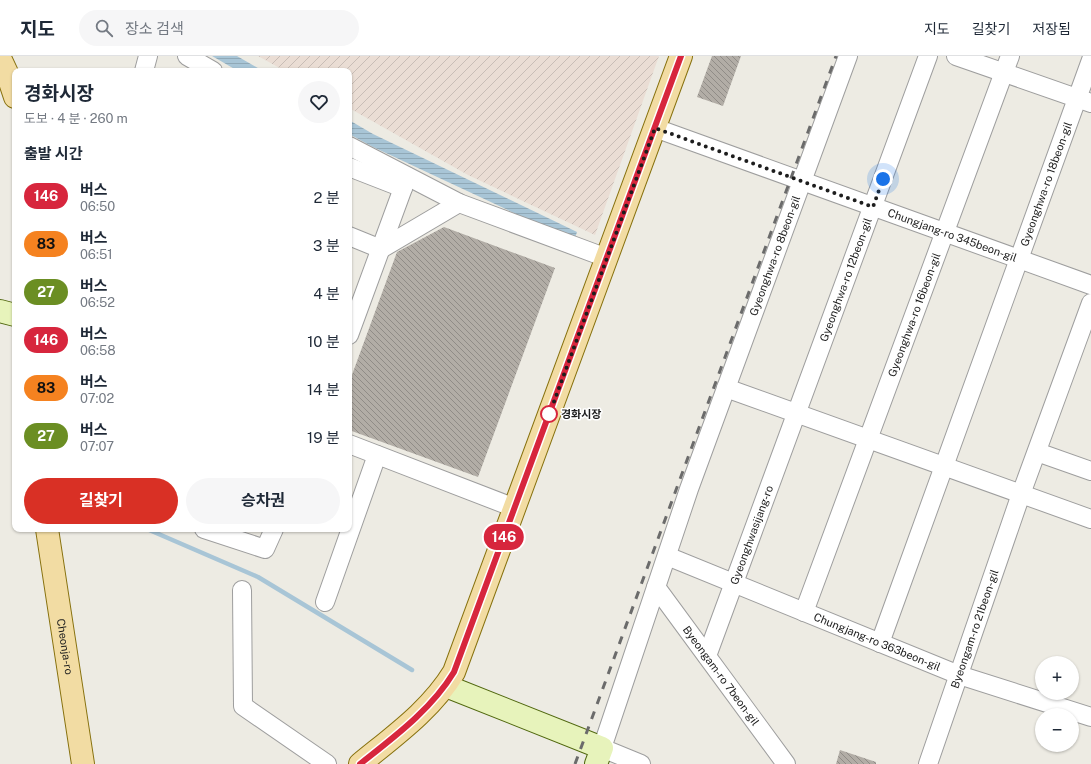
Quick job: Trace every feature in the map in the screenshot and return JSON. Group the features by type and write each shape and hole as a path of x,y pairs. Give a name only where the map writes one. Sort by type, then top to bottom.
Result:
{"main road":[{"path":"360,764 405,728 435,700 446,686 464,650 681,56"},
{"path":"0,58 7,72 12,88"},
{"name":"Cheonja-ro","path":"47,532 83,764"}],"street":[{"path":"145,68 148,56"},
{"path":"187,56 208,68"},
{"name":"Gyeonghwa-ro 8beon-gil","path":"726,388 848,56"},
{"name":"Gyeonghwa-ro 12beon-gil","path":"797,414 928,56"},
{"path":"956,56 1084,101"},
{"name":"Gyeonghwa-ro 16beon-gil","path":"869,439 1010,56"},
{"name":"Gyeonghwa-ro 18beon-gil","path":"944,466 1019,259 1084,101 1091,60"},
{"name":"Chungjang-ro 345beon-gil","path":"655,128 1091,285"},
{"path":"352,148 405,182"},
{"path":"352,168 405,182 607,258"},
{"path":"352,320 355,303 381,249 405,182"},
{"path":"381,249 459,203"},
{"path":"352,237 381,249"},
{"name":"Byeongam-ro 21beon-gil","path":"928,764 1021,494 1091,304"},
{"path":"0,311 12,314"},
{"path":"599,756 656,587 726,388 1091,519"},
{"name":"Gyeonghwasijang-ro","path":"707,656 797,414"},
{"path":"804,612 869,439"},
{"path":"352,445 515,508"},
{"path":"1037,452 1091,472"},
{"path":"352,526 377,455"},
{"path":"880,643 944,466"},
{"path":"213,532 265,549 273,532"},
{"path":"325,602 350,532"},
{"name":"Chungjang-ro 363beon-gil","path":"667,556 959,675 1061,708"},
{"name":"Byeongam-ro 7beon-gil","path":"656,587 786,764"},
{"path":"242,590 243,706 327,764"},
{"path":"446,686 599,756 641,764"},
{"name":"Chungjang-ro 363beon-gil","path":"1079,714 1091,717"},
{"path":"1079,718 1091,729"}],"shaded area":[{"path":"258,56 659,56 595,235 468,175 352,110 352,68 280,68"}],"water":[{"path":"212,56 237,56 258,68 233,68"},
{"path":"352,122 373,134 577,232 574,241 373,147 352,136"}],"building":[{"path":"712,56 741,56 723,106 697,97"},
{"path":"444,227 555,268 478,477 352,431 352,375 397,252"},
{"path":"840,750 876,762 876,764 836,764"}],"waterway":[{"path":"154,532 258,577 412,670"}],"railway":[{"path":"575,764 836,56"}],"bus line":[{"name":"146","path":"360,764 405,728 435,700 446,686 464,650 681,56"}],"place":[{"name":"경화시장","path":"549,414"}],"route":[{"path":"549,414 548,418 655,128 873,207 883,179"}]}
